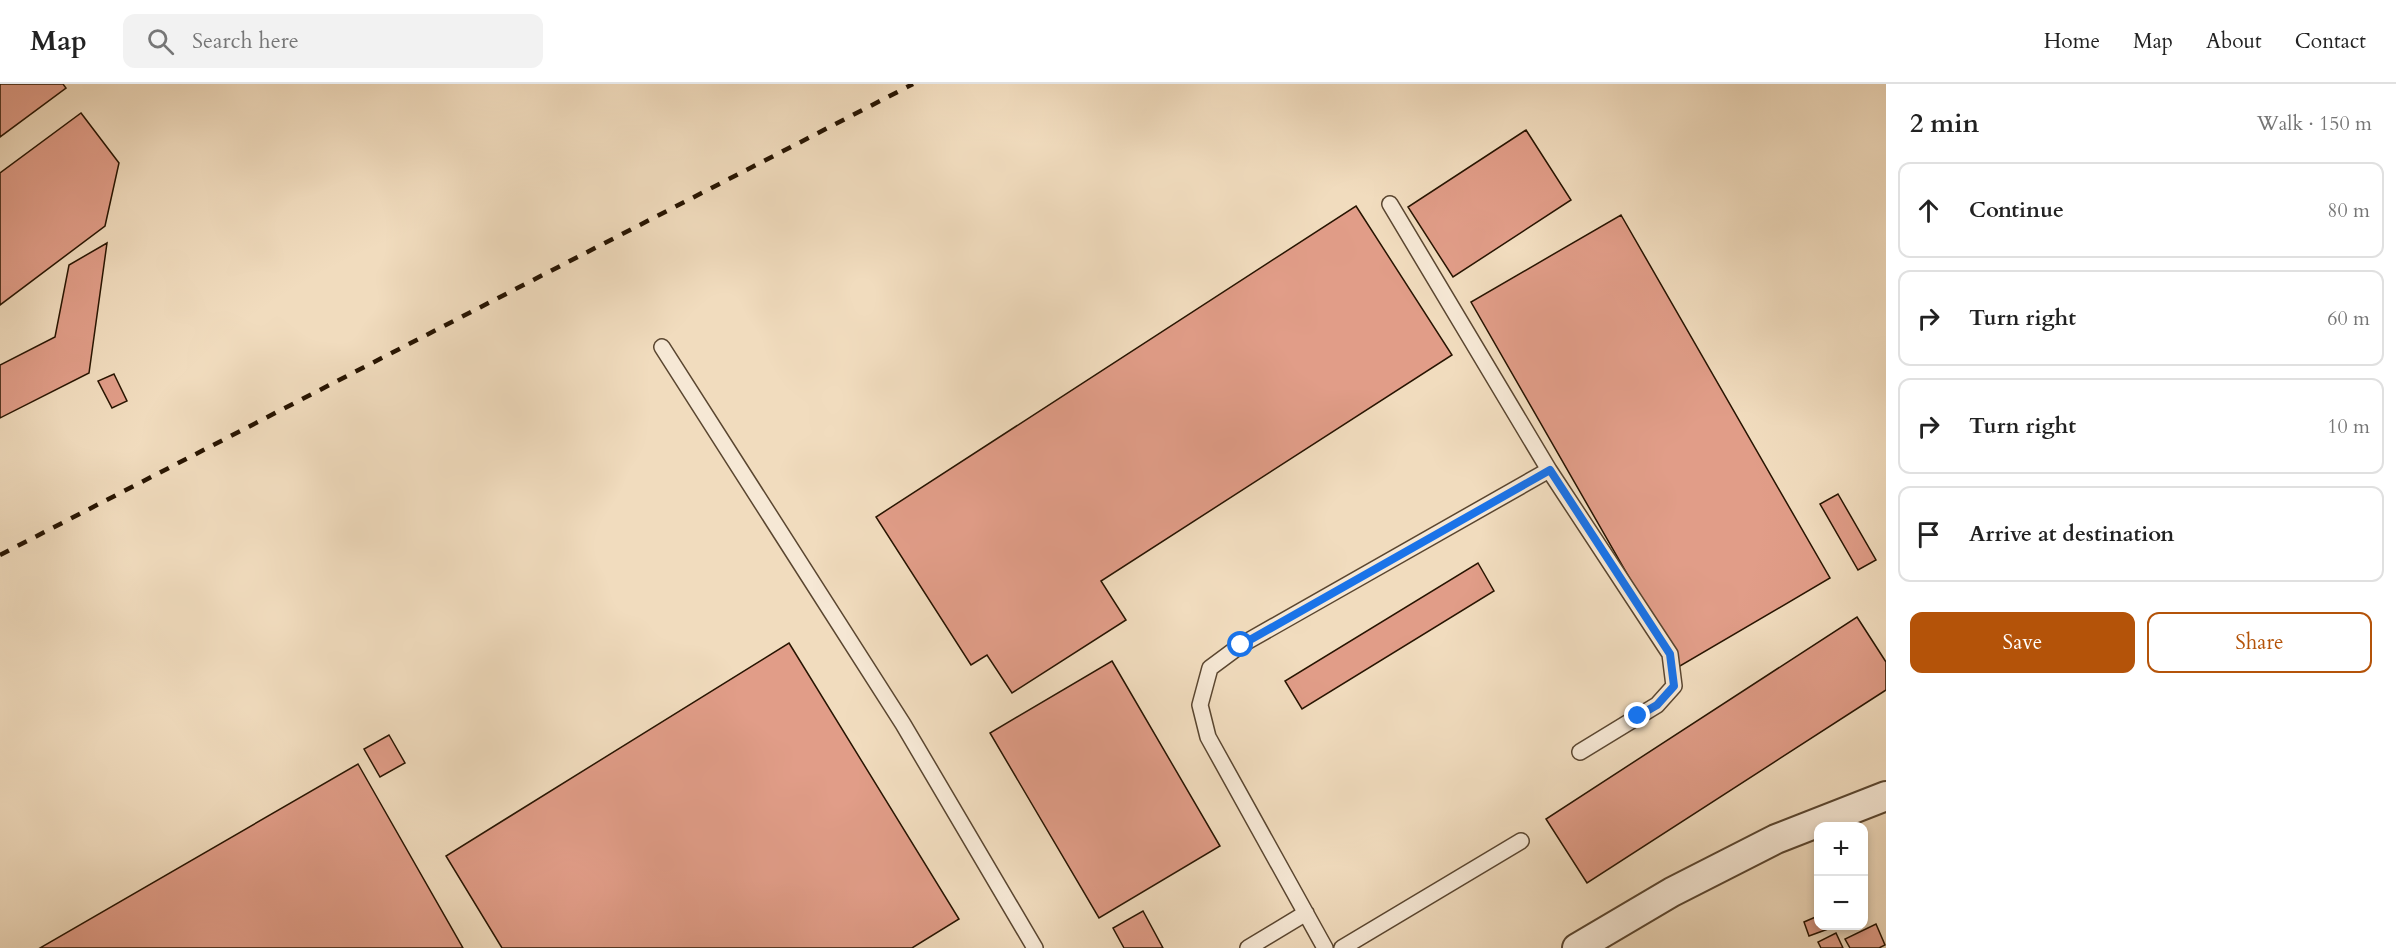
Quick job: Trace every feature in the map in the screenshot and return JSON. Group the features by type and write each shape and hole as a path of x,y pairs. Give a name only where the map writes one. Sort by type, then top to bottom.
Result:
{"street":[{"path":"1577,948 1672,892 1776,839 1886,796"}],"lane":[{"path":"1390,204 1550,470 1670,654 1674,686 1657,705 1580,752"},
{"path":"662,347 903,724 1035,948"},
{"path":"1325,948 1208,737 1200,705 1210,668 1241,645 1550,470"},
{"path":"1342,948 1521,841"},
{"path":"1248,948 1306,914"}],"building":[{"path":"0,84 63,84 66,88 0,137"},
{"path":"81,113 119,163 105,226 0,305 0,173"},
{"path":"1526,130 1571,200 1453,277 1408,207"},
{"path":"1356,206 1452,355 1101,581 1126,620 1012,693 987,655 971,665 876,517"},
{"path":"1621,215 1830,578 1680,666 1471,302"},
{"path":"107,243 89,373 0,418 0,365 55,337 69,265"},
{"path":"114,374 127,401 112,408 98,381"},
{"path":"1838,494 1876,560 1858,570 1820,504"},
{"path":"1478,563 1494,591 1302,709 1285,681"},
{"path":"1857,617 1886,662 1886,690 1587,883 1546,819"},
{"path":"789,643 959,919 912,948 502,948 446,856"},
{"path":"1112,661 1220,846 1099,918 990,733"},
{"path":"389,735 405,763 380,777 364,749"},
{"path":"358,764 463,948 40,948"},
{"path":"1143,911 1163,948 1124,948 1113,928"},
{"path":"1814,918 1814,930 1825,930 1809,936 1804,922"},
{"path":"1876,924 1885,945 1879,948 1850,948 1845,939 1868,930"},
{"path":"1836,933 1843,948 1821,948 1818,942"}],"railway":[{"path":"0,555 913,84"}],"route":[{"path":"1241,645 1550,470 1670,654 1674,686 1657,705 1638,716"}]}
